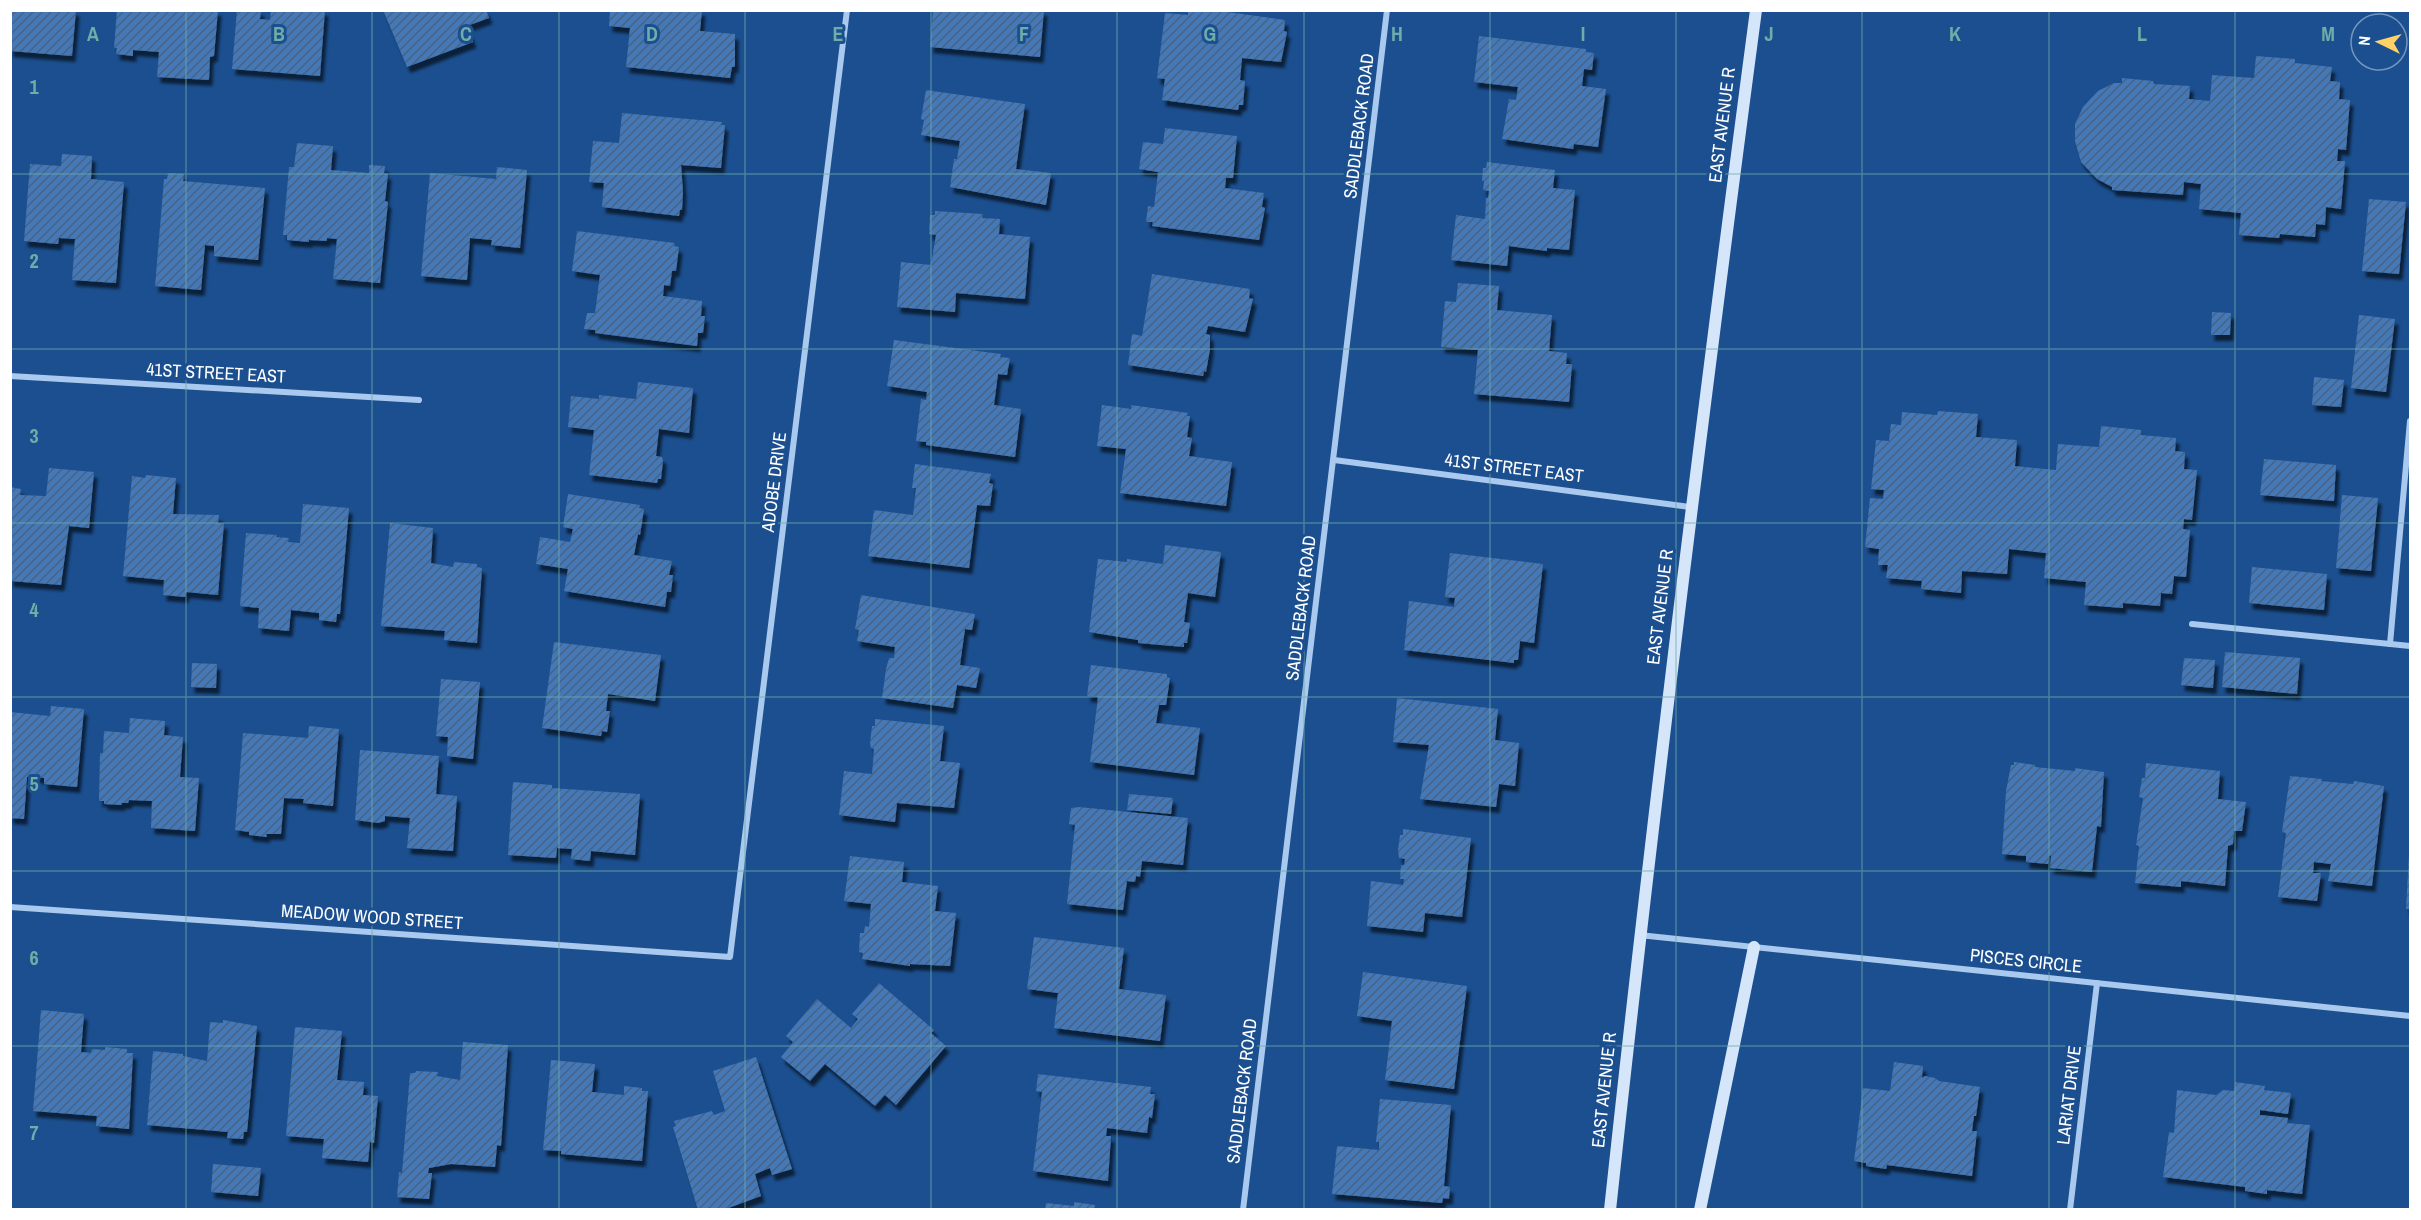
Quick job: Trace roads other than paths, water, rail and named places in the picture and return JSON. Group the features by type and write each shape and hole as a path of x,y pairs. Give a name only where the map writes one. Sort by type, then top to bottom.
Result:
{"main road":[{"name":"EAST AVENUE R","path":"1610,1209 1639,935 1690,507 1755,10"},
{"path":"1700,1209 1754,947"}],"street":[{"name":"ADOBE DRIVE","path":"730,957 847,10"},
{"name":"SADDLEBACK ROAD","path":"1243,1209 1387,10"},
{"name":"41ST STREET EAST","path":"10,376 419,399"},
{"path":"2390,644 2410,421"},
{"name":"41ST STREET EAST","path":"1334,460 1690,507"},
{"path":"2192,624 2410,646"},
{"name":"MEADOW WOOD STREET","path":"10,907 730,957"},
{"name":"PISCES CIRCLE","path":"1639,935 2410,1016"},
{"name":"LARIAT DRIVE","path":"2070,1209 2097,983"}]}
